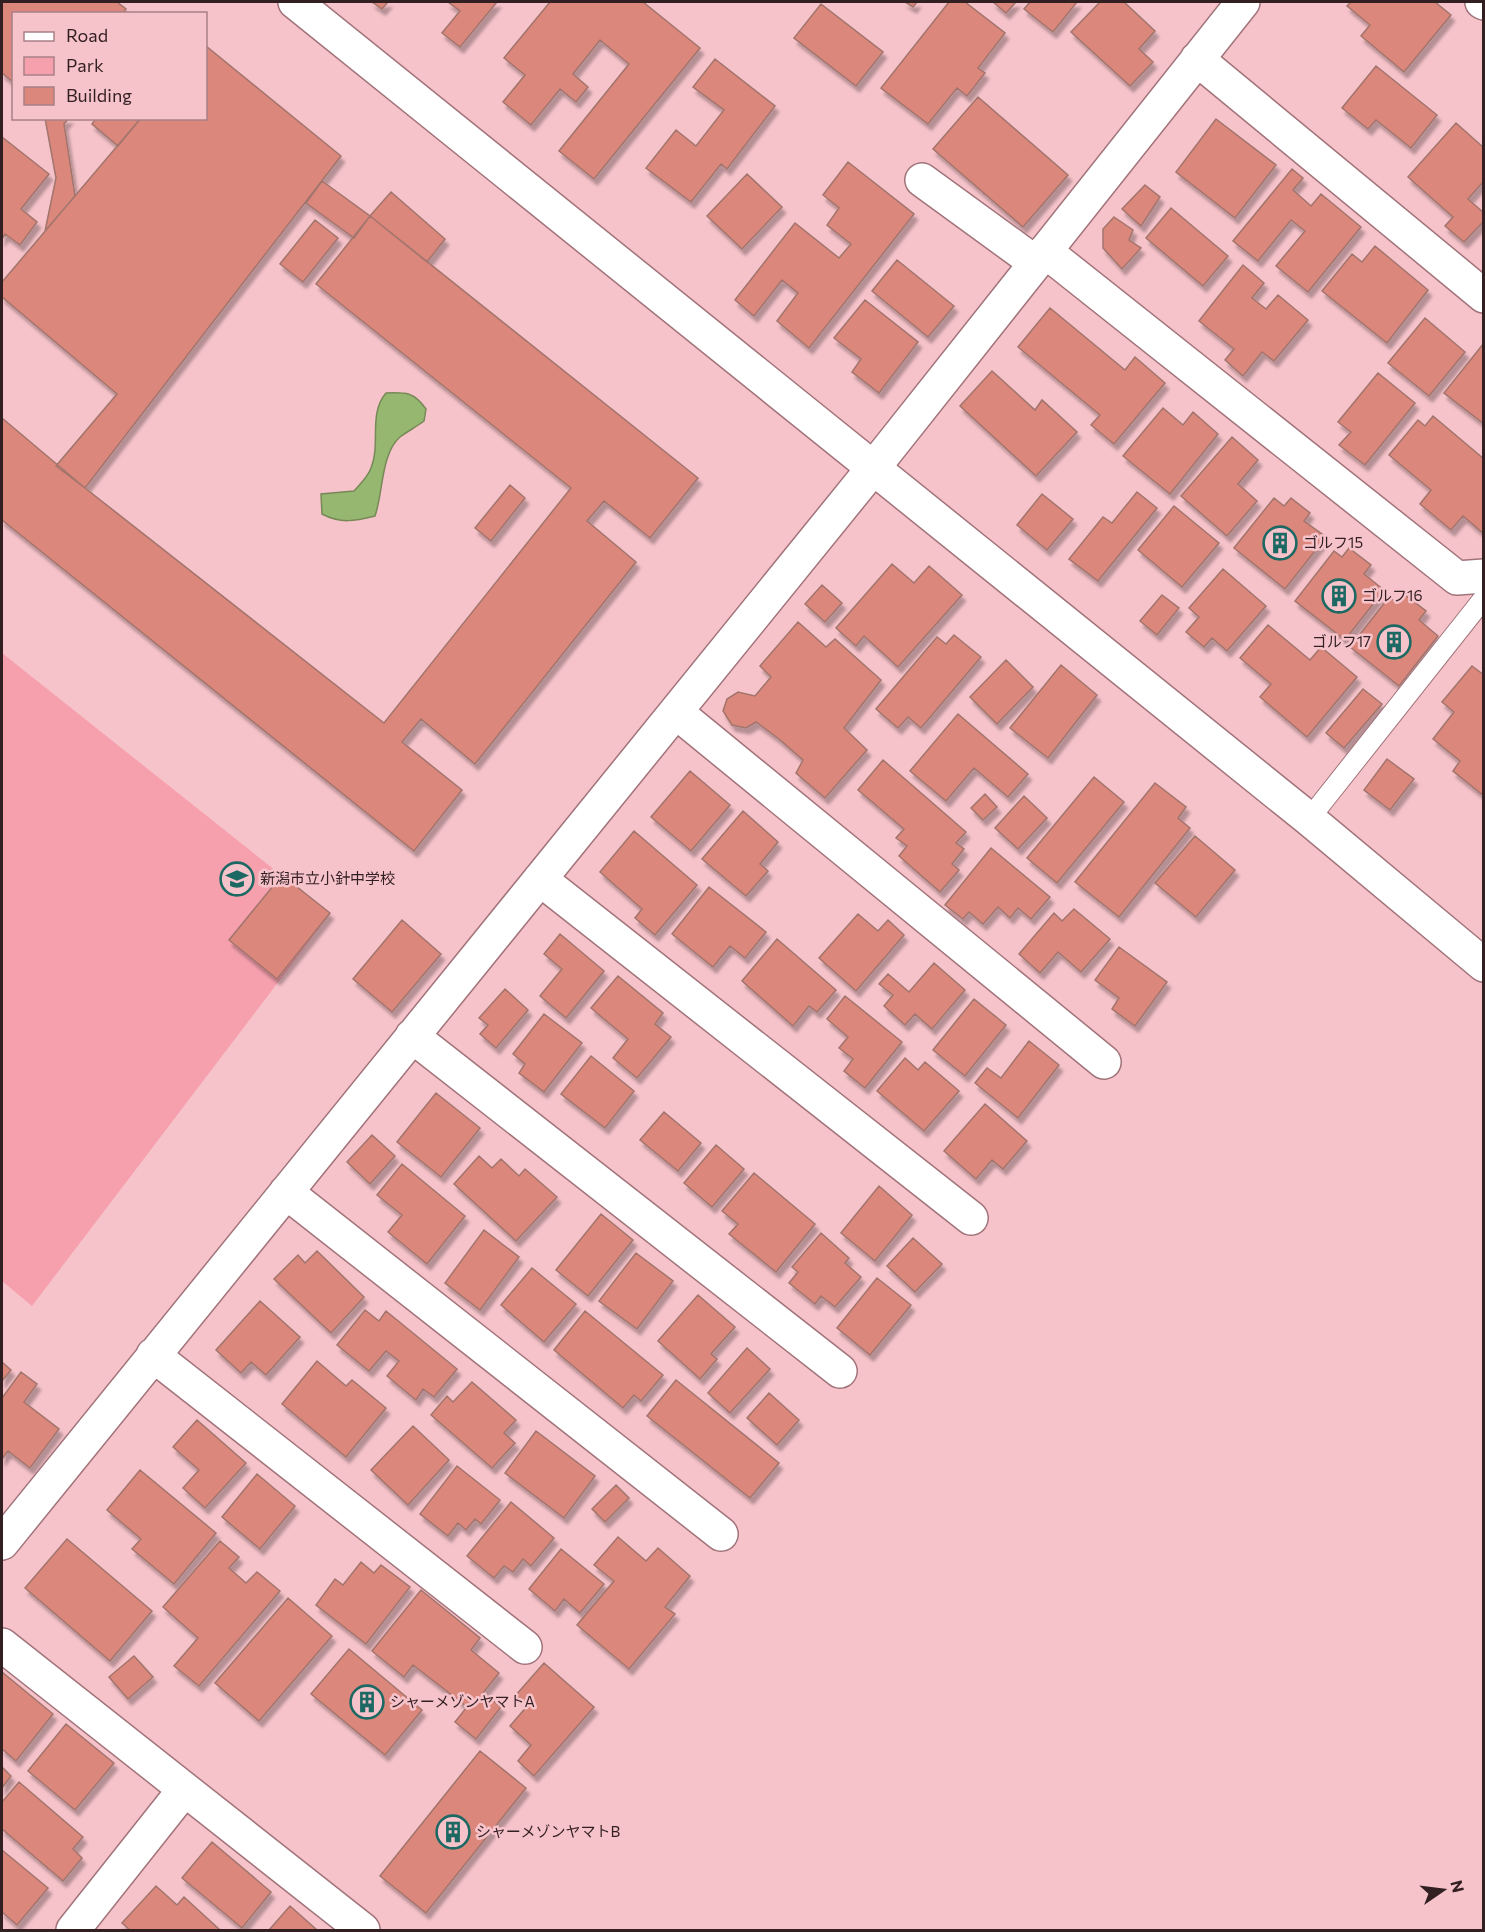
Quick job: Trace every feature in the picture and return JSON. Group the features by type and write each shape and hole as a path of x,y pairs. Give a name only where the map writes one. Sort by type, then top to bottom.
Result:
{"street":[{"path":"295,2 1309,819 1484,965"},
{"path":"5,1531 153,1355 874,467 1240,2"},
{"path":"1197,59 1484,296"},
{"path":"922,180 1041,257 1458,578 1484,576"},
{"path":"676,712 1104,1062"},
{"path":"540,879 971,1218"},
{"path":"412,1036 840,1371"},
{"path":"286,1192 721,1534"},
{"path":"153,1355 525,1647"},
{"path":"2,1645 363,1930"},
{"path":"73,1930 184,1790"}],"lane":[{"path":"1309,819 1484,598"}],"green space":[{"path":"2,653 330,914 32,1306 2,1281"}],"shaded area":[{"path":"386,393 409,394 418,399 426,409 424,421 400,437 389,453 375,516 348,521 322,514 321,494 354,491 370,471 374,459 377,410"}],"building":[{"path":"2,2 117,2 126,9 124,12 12,12 12,81 2,73"},
{"path":"372,2 388,2 382,9"},
{"path":"448,2 497,2 460,47 442,33 460,11"},
{"path":"550,2 643,2 700,48 594,179 559,151 629,64 600,40 573,74 588,87 576,102 560,89 531,125 503,102 525,75 504,58"},
{"path":"905,2 917,2 913,7"},
{"path":"949,2 965,2 1005,33 978,68 985,73 967,96 957,88 928,124 881,88"},
{"path":"993,2 1016,2 1006,13"},
{"path":"1030,2 1077,2 1053,32 1024,9"},
{"path":"1100,2 1124,2 1155,31 1139,49 1153,62 1130,86 1071,32"},
{"path":"1351,2 1435,2 1451,15 1404,72 1361,36 1370,25 1347,6"},
{"path":"821,4 883,52 856,86 794,38"},
{"path":"207,47 341,156 85,488 56,466 117,394 2,297 2,282 139,120 207,120"},
{"path":"715,59 775,106 727,169 721,164 691,202 646,168 676,130 696,146 724,110 693,87"},
{"path":"1376,66 1437,115 1411,148 1376,120 1368,129 1342,108"},
{"path":"978,97 1068,175 1023,227 933,149"},
{"path":"1216,119 1276,165 1235,218 1176,172"},
{"path":"45,120 67,120 64,124 75,196 45,231 56,178"},
{"path":"95,120 139,120 118,146 92,124"},
{"path":"1456,123 1484,148 1484,181 1468,199 1484,213 1484,221 1464,242 1445,226 1453,217 1408,177"},
{"path":"2,137 49,174 21,209 37,222 20,245 5,234 2,239"},
{"path":"848,162 914,214 809,348 777,321 798,293 782,280 754,316 735,300 795,223 839,258 851,244 827,225 839,208 823,195"},
{"path":"1292,169 1303,178 1293,190 1311,206 1321,194 1361,227 1308,292 1276,266 1305,231 1291,220 1258,261 1233,241"},
{"path":"747,174 782,207 742,249 707,216"},
{"path":"322,181 370,216 354,238 306,203"},
{"path":"1145,185 1160,197 1141,226 1122,209"},
{"path":"391,192 445,239 427,262 370,216"},
{"path":"1171,208 1228,256 1203,286 1146,238"},
{"path":"370,216 698,478 650,538 604,501 587,521 636,562 475,764 421,719 402,742 462,790 414,851 2,520 2,418 85,488 384,723 571,488 316,284"},
{"path":"1114,217 1133,230 1129,240 1141,248 1122,269 1103,248 1103,229"},
{"path":"315,220 338,238 303,282 280,264"},
{"path":"1375,246 1428,290 1387,343 1322,291 1352,254 1362,262"},
{"path":"897,260 954,306 928,337 872,291"},
{"path":"1243,265 1264,283 1252,298 1266,309 1278,295 1308,320 1274,361 1262,352 1243,376 1225,360 1234,349 1199,321"},
{"path":"865,300 918,342 879,393 852,372 861,359 834,338"},
{"path":"1050,308 1125,370 1135,357 1165,383 1114,444 1091,425 1100,415 1018,347"},
{"path":"1425,318 1465,352 1429,396 1388,363"},
{"path":"1484,343 1484,424 1444,393"},
{"path":"992,371 1035,410 1042,400 1077,432 1036,476 960,406"},
{"path":"1378,373 1415,403 1365,465 1339,445 1351,432 1338,422"},
{"path":"1163,408 1183,425 1193,412 1218,434 1170,494 1123,456"},
{"path":"1433,416 1484,459 1484,534 1463,516 1451,530 1420,504 1431,490 1389,455 1418,420 1425,426"},
{"path":"1232,437 1258,460 1238,484 1257,501 1227,536 1181,496"},
{"path":"510,485 525,498 491,541 475,528"},
{"path":"1137,492 1157,508 1098,581 1069,559 1103,517 1112,523"},
{"path":"1042,494 1073,519 1047,550 1017,525"},
{"name":"ゴルフ15","path":"1274,498 1284,506 1291,498 1310,513 1304,521 1326,537 1285,589 1234,548"},
{"path":"1174,506 1219,543 1182,587 1138,550"},
{"name":"ゴルフ16","path":"1349,548 1371,565 1364,574 1384,590 1345,640 1295,601 1334,551 1342,557"},
{"path":"892,564 914,583 929,566 962,595 898,667 864,636 856,646 836,628"},
{"path":"1223,569 1266,606 1227,651 1212,638 1204,647 1186,632 1199,617 1189,608"},
{"path":"822,585 842,603 825,622 805,604"},
{"name":"ゴルフ17","path":"1404,594 1426,611 1419,620 1438,636 1399,686 1350,647 1389,597 1397,603"},
{"path":"1162,595 1179,608 1157,635 1140,621"},
{"path":"798,622 826,647 835,639 881,680 844,728 867,750 825,798 796,773 803,760 779,739 756,722 746,728 732,725 723,711 727,699 738,692 755,696 771,677 760,666"},
{"path":"1268,625 1310,660 1321,647 1357,677 1307,737 1260,697 1271,684 1240,658"},
{"path":"954,635 981,657 921,728 908,717 898,728 876,709 937,637 946,644"},
{"path":"1006,660 1033,687 997,724 970,697"},
{"path":"1061,665 1097,695 1048,758 1010,728"},
{"path":"1472,666 1484,675 1484,796 1453,771 1460,761 1433,739 1454,712 1442,702"},
{"path":"1363,689 1382,704 1344,748 1326,733"},
{"path":"958,714 1028,774 1008,797 974,768 946,801 910,771"},
{"path":"1387,759 1414,779 1390,810 1364,790"},
{"path":"883,760 966,832 956,843 964,849 952,864 959,870 940,892 899,856 907,846 896,838 904,829 858,790"},
{"path":"690,771 730,805 691,851 651,817"},
{"path":"1094,777 1124,802 1057,883 1027,858"},
{"path":"1155,783 1186,807 1178,818 1190,828 1119,917 1075,882"},
{"path":"985,794 997,807 983,820 971,808"},
{"path":"1024,796 1047,818 1018,849 995,828"},
{"path":"743,811 778,842 760,864 768,871 746,896 702,859"},
{"path":"634,831 697,885 655,935 635,918 642,909 600,872"},
{"path":"1195,836 1235,870 1196,917 1155,883"},
{"path":"991,848 1050,897 1031,919 1018,908 1010,918 998,907 983,924 969,912 963,919 945,905"},
{"path":"282,875 330,913 277,979 229,940"},
{"path":"709,887 766,932 745,958 730,946 713,967 672,934"},
{"path":"1074,909 1110,939 1081,972 1058,952 1040,973 1019,954 1054,913 1062,921"},
{"path":"858,914 878,931 888,920 904,935 856,991 819,958"},
{"path":"402,920 441,954 392,1012 353,979"},
{"path":"560,934 604,971 566,1018 540,996 562,969 544,954"},
{"path":"777,939 836,990 817,1012 809,1006 793,1026 742,981"},
{"path":"1119,947 1167,982 1135,1026 1112,1009 1119,998 1095,980"},
{"path":"934,963 965,990 932,1029 915,1014 905,1025 884,1006 893,995 879,984 888,974 909,992"},
{"path":"618,976 663,1013 655,1024 671,1037 637,1078 613,1058 628,1039 591,1008"},
{"path":"505,989 528,1010 496,1048 480,1034 488,1025 479,1018"},
{"path":"845,996 902,1042 865,1088 844,1071 853,1059 839,1048 848,1037 827,1019"},
{"path":"974,999 1006,1025 965,1076 933,1050"},
{"path":"544,1014 582,1043 544,1092 519,1073 525,1064 513,1054"},
{"path":"1029,1041 1059,1065 1018,1118 975,1083 987,1068 1001,1078"},
{"path":"591,1056 634,1091 605,1128 561,1094"},
{"path":"905,1058 918,1070 925,1062 959,1091 924,1131 877,1091"},
{"path":"436,1093 480,1128 441,1177 397,1142"},
{"path":"985,1104 1027,1141 1003,1169 992,1160 976,1179 944,1151"},
{"path":"664,1112 701,1143 678,1171 640,1140"},
{"path":"372,1135 395,1156 370,1184 347,1162"},
{"path":"716,1145 744,1169 712,1207 684,1183"},
{"path":"479,1156 492,1168 501,1159 519,1176 525,1169 557,1197 516,1241 454,1184"},
{"path":"402,1164 465,1216 427,1264 388,1232 402,1215 377,1195"},
{"path":"754,1173 815,1224 776,1272 729,1234 738,1224 722,1211"},
{"path":"879,1186 912,1215 875,1261 841,1233"},
{"path":"601,1214 633,1240 588,1296 556,1270"},
{"path":"484,1230 519,1257 480,1310 445,1283"},
{"path":"821,1233 849,1258 845,1263 861,1277 835,1307 821,1296 815,1304 789,1283 798,1272 792,1267"},
{"path":"913,1238 942,1264 915,1292 887,1266"},
{"path":"317,1251 364,1297 331,1333 274,1279 298,1255 305,1263"},
{"path":"636,1253 673,1281 637,1329 599,1301"},
{"path":"532,1268 576,1304 544,1342 501,1305"},
{"path":"877,1278 911,1305 870,1355 837,1328"},
{"path":"698,1295 735,1327 711,1354 717,1359 700,1379 658,1341"},
{"path":"260,1301 300,1337 266,1375 251,1362 241,1373 216,1350"},
{"path":"365,1310 379,1321 386,1311 457,1369 434,1397 423,1389 416,1400 387,1376 399,1361 386,1351 369,1371 337,1345"},
{"path":"585,1311 663,1375 641,1401 634,1395 623,1408 554,1350"},
{"path":"747,1348 770,1369 730,1413 708,1393"},
{"path":"317,1361 346,1386 352,1380 386,1408 346,1457 282,1404"},
{"path":"2,1362 11,1370 2,1381"},
{"path":"21,1372 37,1384 24,1402 59,1429 30,1468 8,1451 2,1459 2,1398"},
{"path":"676,1380 779,1463 750,1498 647,1416"},
{"path":"472,1382 516,1420 504,1433 515,1443 492,1468 431,1415 447,1396 453,1402"},
{"path":"769,1393 799,1420 777,1445 747,1418"},
{"path":"197,1420 246,1463 205,1508 183,1488 199,1470 173,1447"},
{"path":"413,1426 449,1460 408,1505 371,1470"},
{"path":"536,1431 595,1476 564,1518 505,1473"},
{"path":"457,1466 500,1500 481,1524 475,1519 466,1530 458,1523 448,1536 420,1514"},
{"path":"140,1470 216,1533 174,1584 132,1549 141,1539 107,1510"},
{"path":"257,1474 295,1506 260,1549 222,1517"},
{"path":"616,1485 629,1498 605,1522 592,1509"},
{"path":"511,1502 554,1538 531,1566 523,1559 513,1572 504,1566 494,1578 467,1556"},
{"path":"618,1537 646,1561 658,1548 690,1576 665,1607 675,1614 629,1669 577,1625 614,1581 594,1565"},
{"path":"67,1539 152,1611 110,1661 25,1588"},
{"path":"220,1541 239,1557 229,1568 246,1583 257,1572 280,1591 199,1686 174,1666 198,1638 163,1607"},
{"path":"561,1549 604,1584 580,1613 564,1599 555,1611 529,1589"},
{"path":"361,1562 374,1573 381,1565 410,1587 366,1644 316,1605 335,1579 343,1585"},
{"path":"421,1590 480,1638 471,1650 499,1673 483,1693 501,1707 476,1739 455,1722 467,1707 413,1665 404,1677 372,1651"},
{"path":"288,1598 332,1636 259,1721 215,1683"},
{"name":"シャーメゾンヤマトA","path":"349,1649 422,1710 385,1755 311,1694"},
{"path":"134,1656 153,1677 128,1699 109,1677"},
{"path":"544,1663 594,1707 534,1776 518,1761 531,1745 510,1726 528,1705 516,1695"},
{"path":"2,1672 53,1714 16,1761 2,1749"},
{"path":"66,1724 114,1763 75,1810 28,1771"},
{"name":"シャーメゾンヤマトB","path":"480,1751 526,1788 426,1913 380,1876"},
{"path":"2,1767 11,1776 2,1788"},
{"path":"19,1782 83,1837 73,1849 82,1858 63,1881 2,1829 2,1802"},
{"path":"212,1842 271,1892 242,1928 182,1878"},
{"path":"2,1850 48,1888 17,1925 2,1912"},
{"path":"156,1886 177,1905 184,1897 220,1930 130,1930 122,1923"},
{"path":"290,1906 317,1930 269,1930"}],"place":[{"name":"ゴルフ15","path":"1280,543"},
{"name":"ゴルフ16","path":"1339,596"},
{"name":"ゴルフ17","path":"1394,642"},
{"name":"新潟市立小針中学校","path":"237,879"},
{"name":"シャーメゾンヤマトA","path":"367,1702"},
{"name":"シャーメゾンヤマトB","path":"453,1832"}]}
